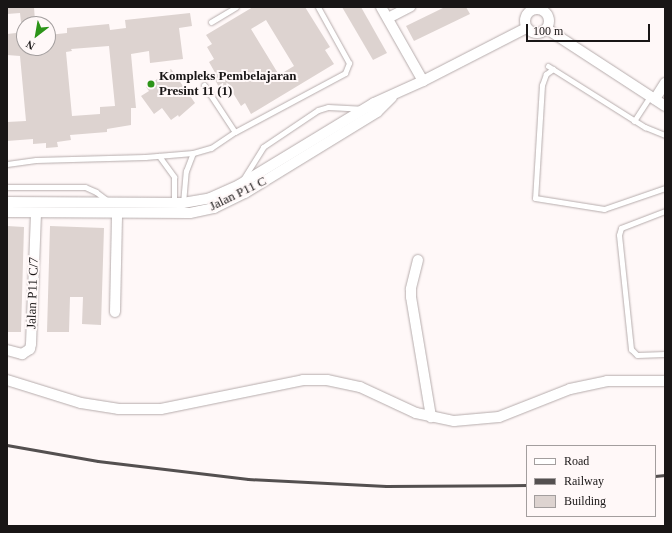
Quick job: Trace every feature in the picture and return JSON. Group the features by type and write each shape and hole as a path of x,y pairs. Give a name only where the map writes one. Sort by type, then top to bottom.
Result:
{"street":[{"path":"382,7 423,81"},
{"path":"388,18 410,7"},
{"path":"540,8 548,18 547,29 537,34 526,28 525,21 527,14 540,8"},
{"name":"Jalan P11 C","path":"7,202 179,203 210,198 239,185 363,109 395,95 526,28"},
{"path":"547,29 665,106"},
{"path":"652,98 665,83"},
{"name":"Jalan P11 C","path":"7,212 190,213 214,208 245,193 377,112 395,95"},
{"name":"Jalan P11 C/7","path":"7,350 22,354 30,349 36,213"},
{"path":"115,312 117,213"},
{"path":"418,260 411,289 411,297 430,417"},
{"path":"7,380 81,403 118,409 162,409 303,380 328,380 360,387 430,417 454,421 475,421 499,417 570,389 600,383 665,381"}],"lane":[{"path":"211,22 236,7"},
{"path":"7,164 36,160 160,156 193,153 211,148 235,132 345,72 349,63 318,7"},
{"path":"548,66 634,120 665,135"},
{"path":"553,69 546,74 542,85 535,198 604,209 665,188"},
{"path":"204,85 235,132"},
{"path":"634,120 652,98"},
{"path":"239,185 263,146 318,110 328,107 363,109"},
{"path":"179,203 186,171 193,153"},
{"path":"160,156 174,177 179,203"},
{"path":"7,187 84,187 96,192 109,202"},
{"path":"665,211 621,228 619,235 630,349 637,355 665,354"}],"building":[{"path":"7,7 34,7 35,16 20,16 20,13 7,14"},
{"path":"253,7 305,7 330,47 325,50 334,64 251,114 245,103 241,106 233,93 228,96 223,87 220,89 214,78 217,76 209,62 214,59 207,47 212,44 206,35","holes":["266,20 294,66 279,75 251,29"]},
{"path":"342,7 361,7 387,53 373,60"},
{"path":"445,7 466,7 470,14 414,41 406,26"},
{"path":"190,13 192,26 179,28 183,59 150,63 149,51 131,54 136,108 131,108 131,125 107,129 107,132 70,135 71,140 57,142 58,147 46,148 46,143 33,144 33,139 7,141 7,122 26,121 20,56 56,56 56,34 67,33 67,28 109,24 110,30 126,28 125,20","holes":["109,46 115,106 100,107 100,114 72,116 66,52 72,51 71,49"]},
{"path":"16,33 16,56 7,55 7,34"},
{"path":"171,69 195,103 179,117 178,115 171,120 162,108 154,114 141,96 149,91 146,87"},
{"path":"7,226 24,227 21,332 7,332"},
{"path":"50,226 104,228 101,325 82,324 83,297 70,297 69,332 47,332"}],"railway":[{"path":"7,445 98,461 248,479 386,486 526,485"},
{"path":"656,476 665,475"}],"place":[{"name":"Kompleks Pembelajaran Presint 11 (1)","path":"151,84"}]}
